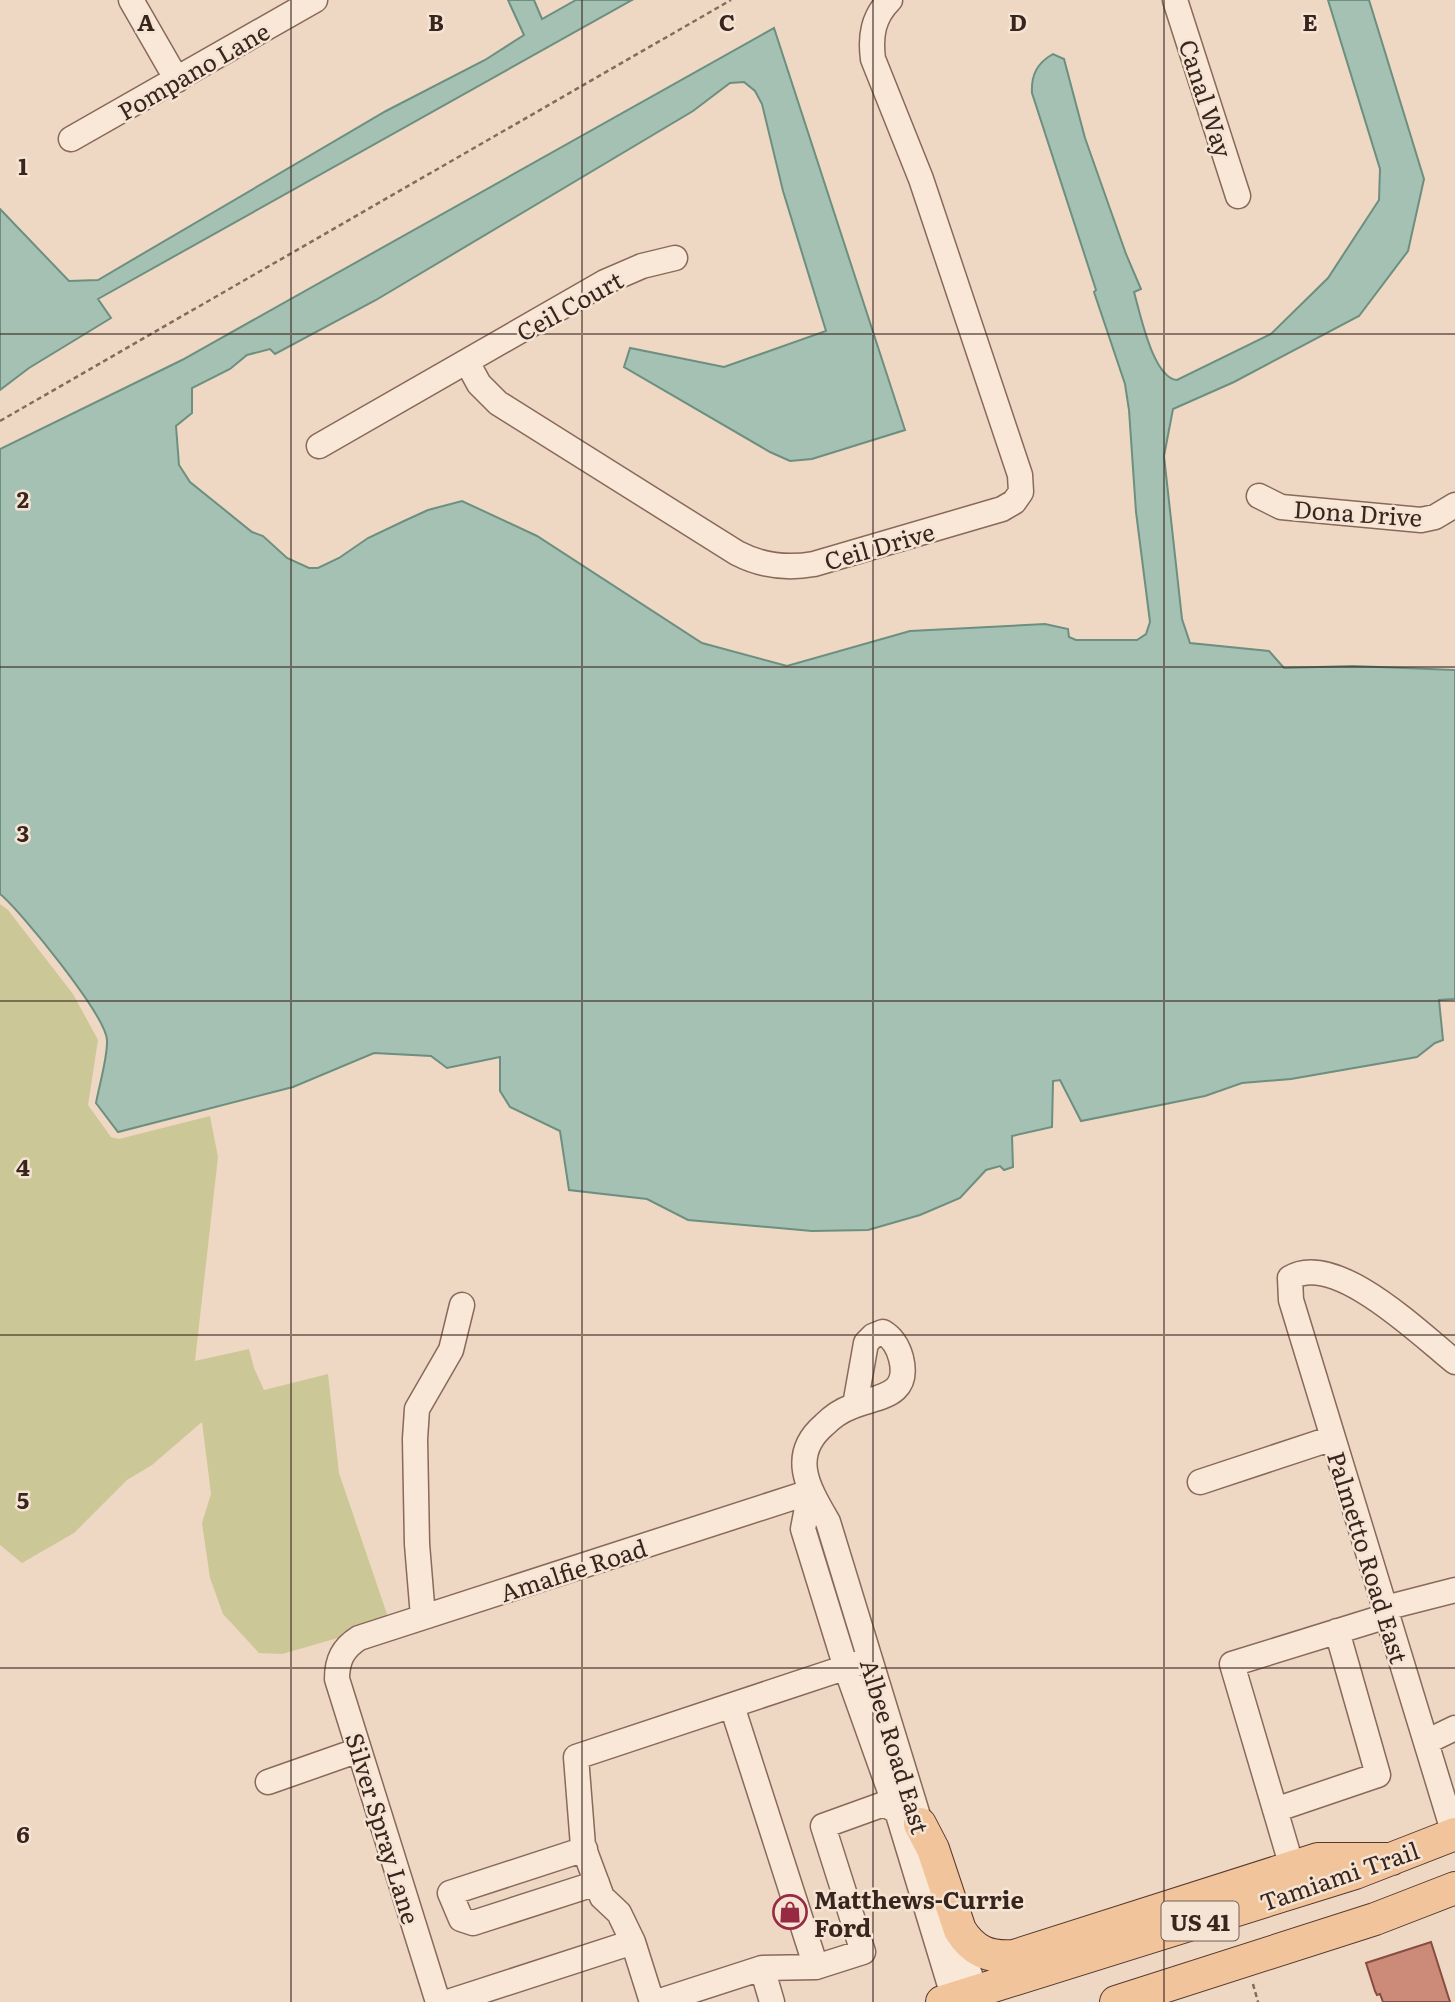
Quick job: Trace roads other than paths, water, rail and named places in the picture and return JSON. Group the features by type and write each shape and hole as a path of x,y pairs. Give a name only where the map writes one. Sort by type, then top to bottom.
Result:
{"main road":[{"path":"909,1818 933,1849 960,1930 967,1941 977,1950 1001,1957 1026,1952 1318,1859 1392,1859"},
{"name":"Tamiami Trail","path":"961,1999 1342,1877 1455,1834"},
{"name":"Tamiami Trail","path":"1116,2002 1375,1919 1455,1888"}],"street":[{"path":"131,0 177,80"},
{"name":"Pompano Lane","path":"71,139 315,0"},
{"name":"Ceil Drive","path":"467,362 479,384 498,402 737,553 763,564 788,567 814,564 1009,506 1021,492 1020,475 921,179 875,66 871,46 875,21 890,0"},
{"name":"Canal Way","path":"1175,0 1238,196"},
{"name":"Ceil Court","path":"467,362 605,282 642,266 675,258"},
{"path":"319,446 467,362"},
{"name":"Dona Drive","path":"1259,495 1281,507 1421,520 1435,517 1455,505"},
{"name":"Palmetto Road East","path":"1455,1362 1369,1293 1349,1282 1314,1271 1290,1278 1291,1300 1455,1834"},
{"path":"423,1617 417,1531 417,1409 452,1350 462,1305"},
{"name":"Albee Road East","path":"855,1405 842,1411 819,1429 806,1449 805,1474 810,1492 828,1522 858,1664 909,1818 961,1999"},
{"path":"1200,1482 1333,1438"},
{"name":"Amalfie Road","path":"342,1654 349,1644 359,1638 810,1492"},
{"path":"1292,1867 1232,1664 1338,1632 1386,1612 1455,1590"},
{"path":"1275,1810 1378,1775 1338,1632"},
{"name":"Silver Spray Lane","path":"342,1654 337,1667 337,1679 438,2002"},
{"path":"858,1664 576,1757 585,1849 602,1897 619,1913 655,2002 762,1968 816,1967 863,1952 823,1826 884,1804 909,1818"},
{"path":"732,1706 816,1967"},
{"path":"1426,1742 1455,1728"},
{"path":"268,1782 359,1750"},
{"path":"585,1849 450,1893 461,1919 472,1923 597,1883"},
{"path":"448,2002 479,1997 632,1941"},
{"path":"762,1968 772,2002"}],"place":[{"name":"Matthews-Currie Ford","path":"790,1912"}]}
